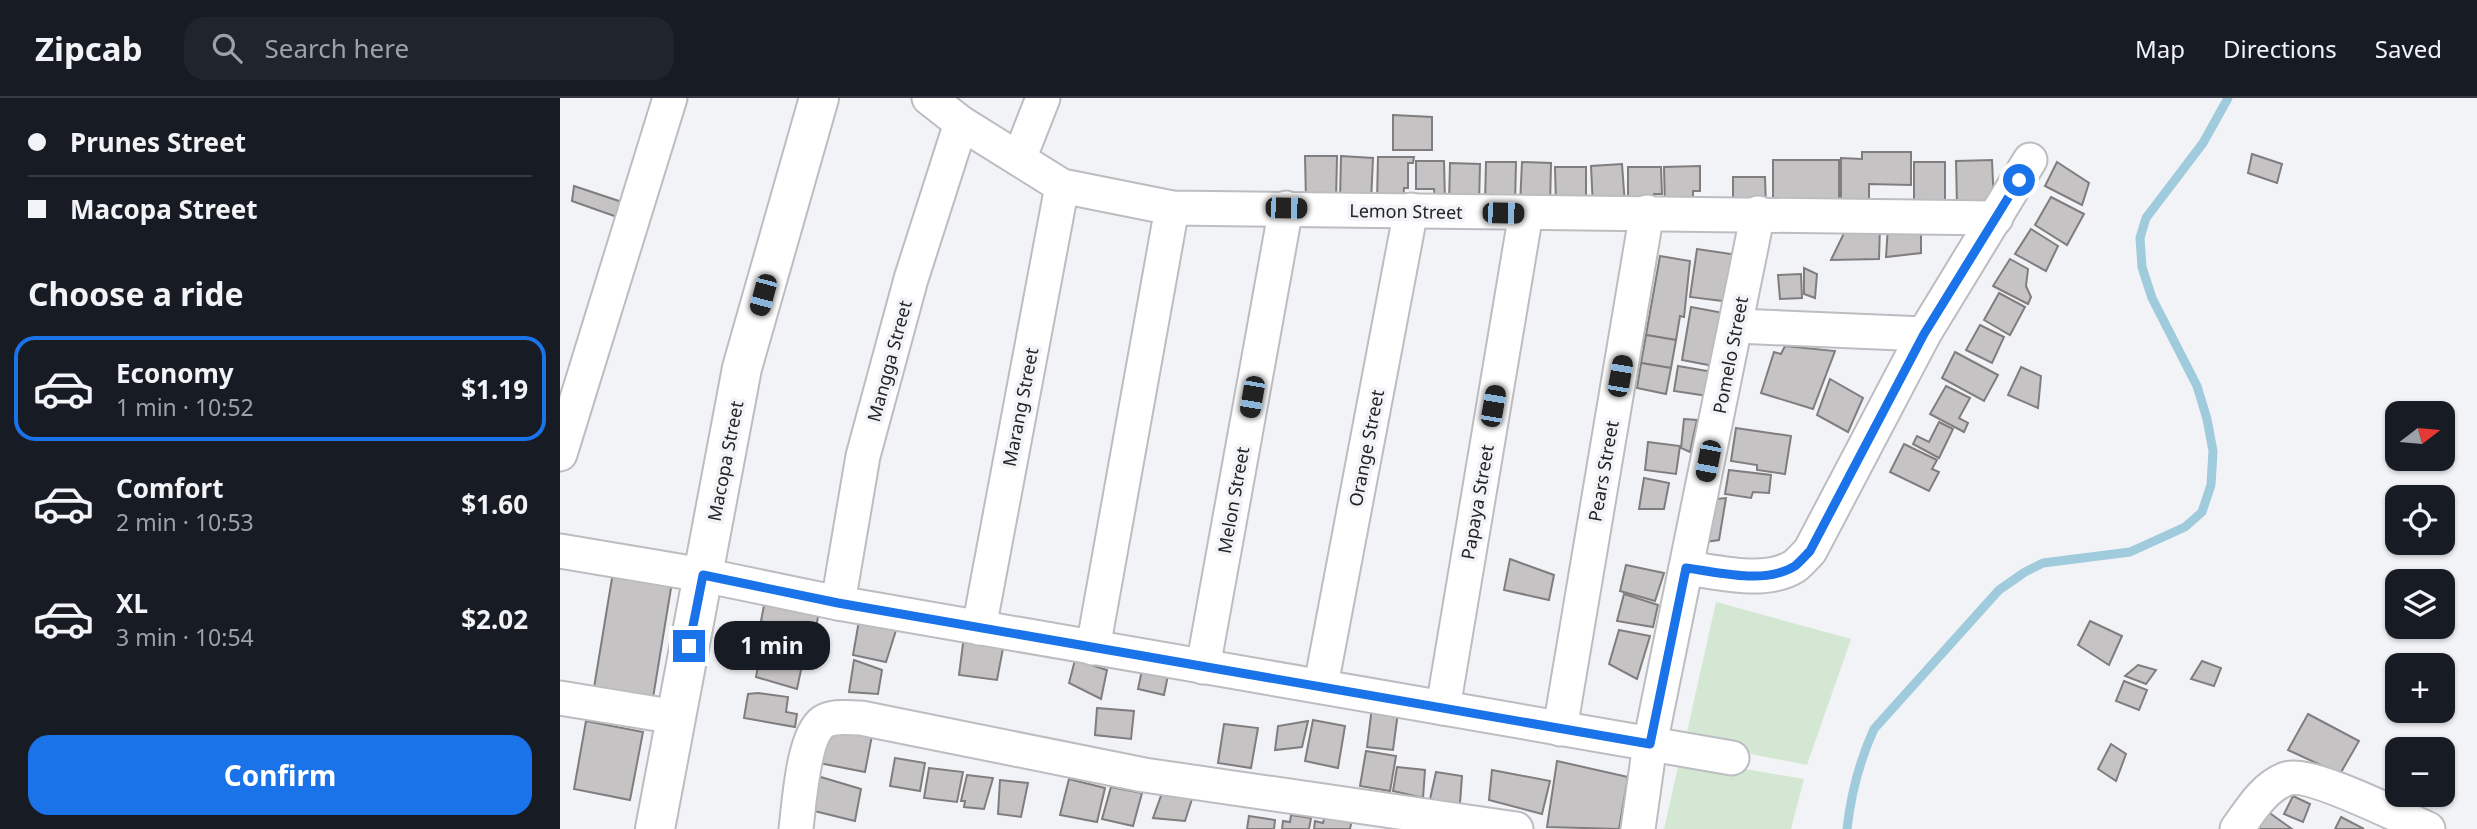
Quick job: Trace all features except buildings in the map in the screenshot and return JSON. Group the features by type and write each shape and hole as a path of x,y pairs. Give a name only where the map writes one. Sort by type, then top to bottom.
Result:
{"street":[{"path":"560,454 670,98"},
{"name":"Macopa Street","path":"655,829 743,368 819,98"},
{"name":"Lemon Street","path":"929,98 961,123 1062,186 1172,208 1758,213 1996,218"},
{"path":"1019,159 1043,98"},
{"name":"Mangga Street","path":"838,603 863,456 911,279 961,123"},
{"path":"1686,568 1750,575 1776,573 1795,566 1810,551 1924,334 2030,160"},
{"name":"Marang Street","path":"979,628 1062,186"},
{"path":"1093,648 1172,208"},
{"name":"Melon Street","path":"1203,667 1286,208"},
{"name":"Orange Street","path":"1321,685 1412,211"},
{"name":"Pears Street","path":"1560,729 1647,212"},
{"name":"Papaya Street","path":"1443,708 1526,213"},
{"name":"Pomelo Street","path":"1638,829 1650,744 1758,213"},
{"path":"1736,326 1924,334"},
{"path":"560,551 703,575 979,628 1732,758"},
{"path":"560,698 676,717"},
{"path":"796,829 810,742 823,722 834,717 861,718 1144,775 1505,828"},
{"path":"2237,829 2257,800 2286,778 2309,777 2428,829"}],"green space":[{"path":"1716,602 1851,639 1807,765 1685,741"},
{"path":"1680,758 1804,779 1791,829 1664,829"}],"waterway":[{"path":"1847,829 1856,778 1874,729 1999,590 2043,563 2130,552 2185,527 2202,512 2211,485 2213,451 2207,419 2197,386 2152,298 2142,267 2140,238 2146,218 2203,143 2228,98"}],"route":[{"path":"689,646 703,575 838,603 1650,744 1686,568 1750,575 1776,573 1795,566 1810,551 1924,334 2019,180"}]}
